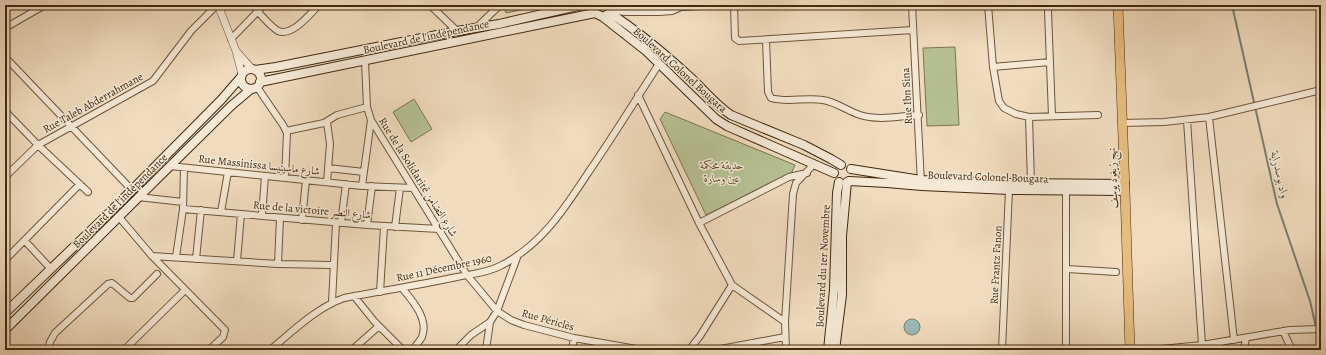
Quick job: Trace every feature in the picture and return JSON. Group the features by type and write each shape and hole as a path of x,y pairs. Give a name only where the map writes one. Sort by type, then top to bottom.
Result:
{"main road":[{"name":"Boulevard de l'indépendance","path":"253,69 276,67 476,28 582,5"},
{"path":"593,5 593,8 606,12 627,24 656,46 703,89 722,109 731,115 846,166 851,169 852,175 845,182 835,178 834,173 836,168 841,165"},
{"name":"نهج زيغود يوسف","path":"1118,5 1130,350"},
{"name":"Boulevard de l'indépendance","path":"5,330 231,106 256,86 366,61 606,12"},
{"name":"Boulevard Colonel Bougara","path":"606,12 716,119 727,126 834,173"},
{"path":"442,34 443,45"},
{"path":"253,69 259,74 256,86 243,85 242,76 246,70 253,69"},
{"name":"Boulevard de l'indépendance","path":"5,313 132,190 221,100 242,76"},
{"name":"Boulevard Colonel Bougara","path":"851,169 922,183"},
{"name":"Boulevard Colonel Bougara","path":"845,182 1125,187"},
{"name":"Boulevard du 1er Novembre","path":"828,350 834,290 837,193 845,182"},
{"name":"Boulevard du 1er Novembre","path":"835,350 842,295 842,236 845,182"},
{"name":"Boulevard Colonel Bougara","path":"1007,186 1031,183 1066,187"}],"street":[{"path":"5,28 45,5"},
{"path":"217,5 236,51 242,76"},
{"name":"Rue Taleb Abderrahmane","path":"5,177 38,145 153,81 191,31 217,5"},
{"path":"231,39 264,5"},
{"path":"257,11 279,31 289,32 302,22 319,5"},
{"path":"430,5 457,31"},
{"path":"476,28 500,5"},
{"path":"606,12 644,12 679,6 722,5"},
{"path":"734,5 736,40 742,42 913,30"},
{"name":"Rue Ibn Sina","path":"912,5 922,183"},
{"path":"988,5 993,67 999,101 1004,108 1016,114 1029,117 1098,114"},
{"path":"1048,11 1052,116"},
{"path":"766,40 768,95 771,98 779,100 823,100 867,117 875,118 919,114"},
{"path":"236,51 253,69"},
{"path":"5,57 132,190"},
{"name":"Rue de la Solidarité شارع التضامن","path":"366,61 367,107 372,120 467,275"},
{"path":"993,67 1050,62"},
{"name":"Rue 11 Décembre 1960","path":"270,350 318,311 332,302 354,296 488,271 500,266 518,255 534,243 552,225 611,139 659,64"},
{"path":"256,86 286,132 285,178"},
{"path":"1122,123 1187,120 1209,117 1321,90"},
{"path":"638,95 699,223 732,285 785,322"},
{"path":"286,132 312,127 327,122 337,115 367,107"},
{"path":"5,111 38,145 88,192"},
{"path":"1029,117 1031,183"},
{"path":"1209,117 1234,340"},
{"path":"362,186 372,120"},
{"path":"1187,120 1202,345"},
{"path":"327,122 330,144 327,182"},
{"path":"786,350 785,322 793,194 796,183 814,164"},
{"name":"Rue Massinissa شارع ماسينيسا","path":"170,166 362,186 413,188"},
{"path":"176,257 183,205 184,168"},
{"path":"328,168 364,172"},
{"path":"221,212 228,172"},
{"path":"699,223 789,177 807,173"},
{"path":"262,216 265,176"},
{"path":"302,220 306,180"},
{"path":"5,260 80,184"},
{"path":"332,302 333,265 338,223 346,184"},
{"path":"367,225 372,186"},
{"name":"Rue Frantz Fanon","path":"1002,350 1007,186"},
{"path":"1066,187 1066,350"},
{"path":"395,228 400,188"},
{"name":"Rue de la victoire شارع النصر","path":"138,197 183,205 201,210 395,228 439,229"},
{"path":"196,259 201,210"},
{"path":"236,262 241,214"},
{"path":"119,217 152,256 224,330 223,337 209,350"},
{"path":"278,264 280,218"},
{"path":"380,292 384,227"},
{"path":"25,241 51,270"},
{"path":"456,350 471,336 490,322 497,311 518,255"},
{"path":"152,256 236,262 333,265"},
{"path":"1067,269 1116,272"},
{"path":"48,350 55,333 108,284 112,283 130,298 133,298 157,274"},
{"name":"Rue Périclès","path":"467,275 497,311 511,320 524,325 574,338 642,350"},
{"path":"689,350 700,336 732,285"},
{"path":"402,288 418,308 422,321 422,337 412,350"},
{"path":"124,350 185,290"},
{"path":"354,296 379,326 403,350"},
{"path":"486,350 490,322"},
{"path":"352,350 379,326"},
{"path":"1151,350 1202,345 1286,330 1321,329"},
{"path":"1286,330 1292,350"},
{"path":"715,350 785,337"},
{"path":"572,350 574,338"},
{"path":"1244,350 1246,338"},
{"path":"1220,350 1221,342"}],"green space":[{"path":"510,5 546,5 506,13 505,11"},
{"path":"955,47 959,125 927,126 923,48"},
{"path":"414,99 432,129 411,142 393,112"},
{"name":"حديقة محكمة عين وسارة","path":"665,112 795,165 791,174 706,215 660,119"}],"water":[{"path":"909,319 915,319 920,324 918,333 915,335 909,335 904,330 904,324"}],"waterway":[{"name":"واد بوسدراية","path":"1232,5 1277,204 1310,301 1316,327"},
{"name":"واد بوسدراية","path":"1317,331 1321,346"}]}
